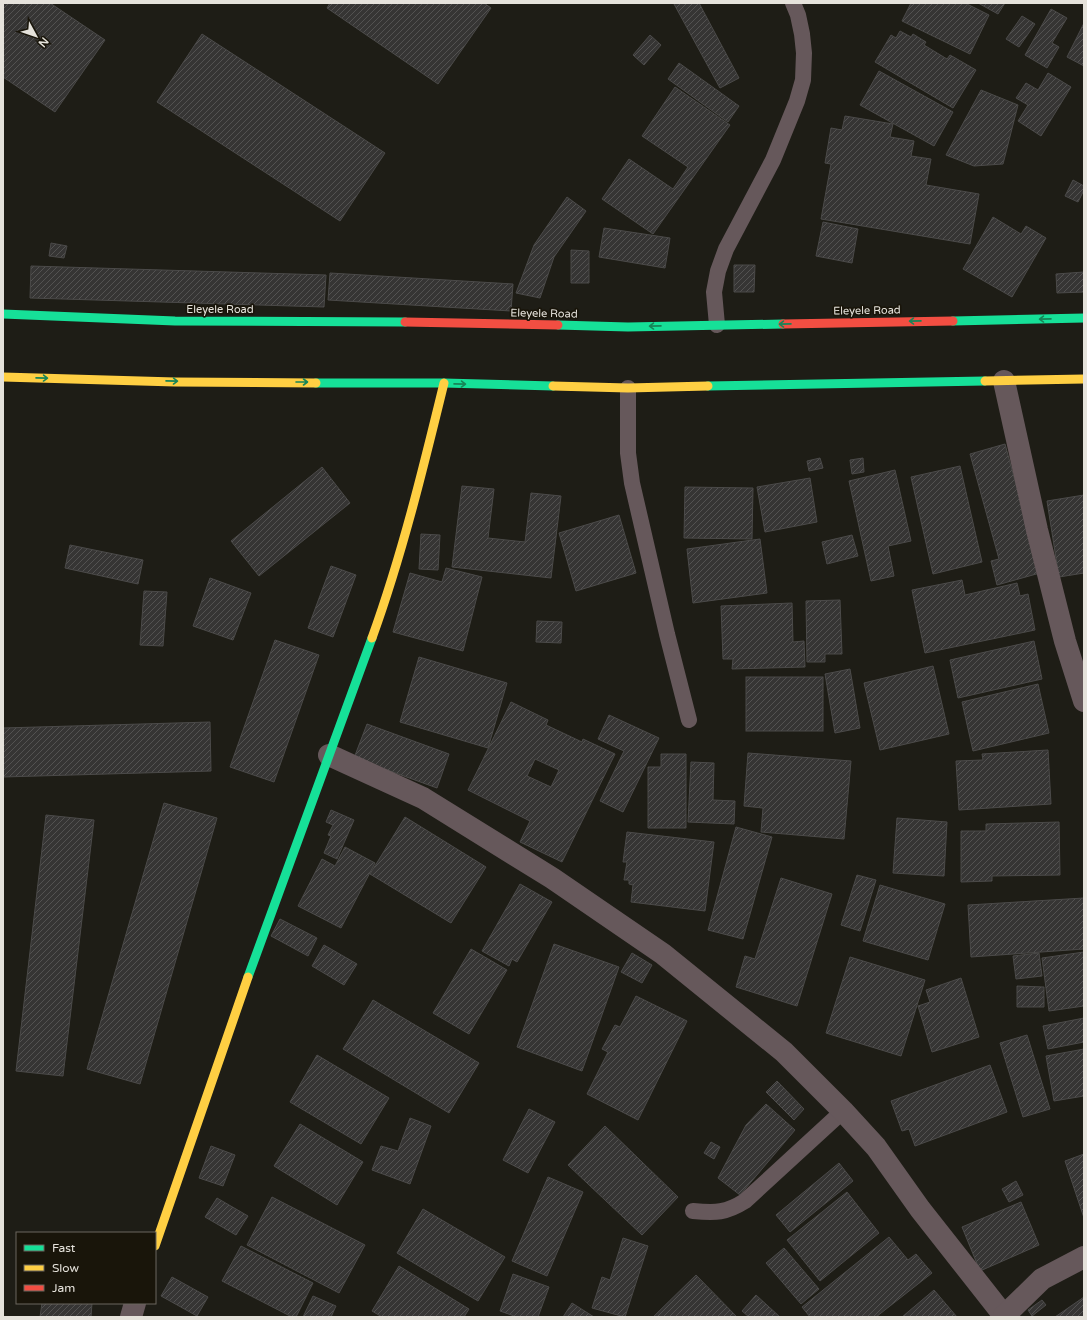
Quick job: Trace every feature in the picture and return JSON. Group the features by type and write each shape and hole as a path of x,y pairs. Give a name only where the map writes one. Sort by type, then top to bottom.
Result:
{"main road":[{"name":"Eleyele Road","path":"3,314 175,321 444,322 628,327 1084,318"},
{"path":"3,377 175,382 444,383 628,388 1084,379"},
{"path":"156,1243 259,946 380,616 418,490 444,383"}],"street":[{"path":"1004,381 1037,530 1064,641 1084,701"},
{"path":"329,755 423,798 552,878 657,950 784,1052 843,1110 876,1147 920,1209 1004,1317 1042,1279 1084,1257"},
{"path":"130,1317 135,1304"}],"lane":[{"path":"717,325 714,292 726,249 773,160 797,101 803,80 804,53 802,34 798,15 793,3"},
{"path":"628,388 628,453 632,483 667,634 689,720"},
{"path":"694,1211 721,1212 734,1209 745,1202 843,1110"}],"building":[{"path":"3,3 50,3 105,40 55,112 3,77"},
{"path":"330,3 484,3 491,8 438,84 327,8"},
{"path":"699,3 739,78 720,88 674,4"},
{"path":"911,3 965,3 989,15 970,54 902,21"},
{"path":"978,3 1005,3 998,14"},
{"path":"1051,9 1067,18 1052,43 1059,47 1047,68 1025,55"},
{"path":"1022,16 1035,24 1019,47 1006,39"},
{"path":"1084,23 1084,66 1067,57"},
{"path":"900,31 911,37 913,34 926,42 924,45 947,59 950,55 976,70 953,108 875,62 891,35 896,38"},
{"path":"202,34 385,153 340,221 157,102"},
{"path":"650,35 661,45 644,65 633,55"},
{"path":"679,63 739,106 728,122 668,79"},
{"path":"879,71 953,112 934,146 860,105"},
{"path":"1048,73 1071,87 1041,136 1018,121 1028,105 1016,98 1026,83 1038,90"},
{"path":"675,87 730,125 653,234 602,199 629,159 673,189 688,167 642,136"},
{"path":"981,90 1018,105 1003,164 974,166 946,155"},
{"path":"845,116 893,124 890,137 914,141 911,156 931,159 926,185 979,194 970,244 821,219 831,164 825,163 831,128 842,130"},
{"path":"1073,180 1084,186 1084,190 1078,202 1065,196"},
{"path":"567,197 586,211 554,257 540,298 516,293 534,245"},
{"path":"993,217 1021,234 1026,226 1046,238 1012,297 963,269"},
{"path":"823,222 858,229 852,263 816,256"},
{"path":"604,228 670,238 665,268 599,257"},
{"path":"51,243 67,246 64,258 49,256"},
{"path":"571,250 589,251 589,283 571,283"},
{"path":"734,265 755,265 754,292 734,292"},
{"path":"31,266 326,275 324,307 30,298"},
{"path":"1084,272 1084,292 1057,293 1056,274"},
{"path":"330,273 513,284 511,311 328,300"},
{"path":"1005,444 1040,573 997,585 991,561 999,559 970,454"},
{"path":"820,458 823,468 809,471 807,461"},
{"path":"863,458 864,472 852,474 850,460"},
{"path":"960,466 982,562 933,574 911,477"},
{"path":"322,467 350,503 259,576 231,541"},
{"path":"895,470 911,541 888,546 894,576 871,581 849,481"},
{"path":"810,478 817,522 765,532 757,487"},
{"path":"462,486 494,489 488,538 525,542 531,493 561,496 551,578 452,567"},
{"path":"685,487 753,488 752,539 684,538"},
{"path":"1084,495 1084,573 1059,577 1047,501"},
{"path":"619,515 636,573 576,591 559,533"},
{"path":"421,534 440,535 438,570 419,569"},
{"path":"852,535 858,556 827,564 822,542"},
{"path":"760,539 767,593 693,603 687,549"},
{"path":"70,545 143,560 138,584 65,568"},
{"path":"331,566 356,575 333,637 308,628"},
{"path":"446,568 482,577 463,651 393,632 410,573 442,582"},
{"path":"210,578 251,593 233,640 193,626"},
{"path":"962,580 965,595 1017,583 1020,596 1028,594 1035,630 925,653 912,590"},
{"path":"144,591 167,592 163,646 140,645"},
{"path":"840,600 842,654 825,654 825,662 807,662 806,601"},
{"path":"792,603 793,642 804,641 805,667 732,669 733,659 723,659 721,606"},
{"path":"537,621 562,622 561,643 536,642"},
{"path":"275,640 319,655 274,782 230,767"},
{"path":"1034,641 1042,679 958,698 950,660"},
{"path":"419,657 507,683 488,748 400,722"},
{"path":"933,666 949,734 880,750 864,683"},
{"path":"850,669 860,728 835,733 825,674"},
{"path":"746,677 823,677 823,731 746,731"},
{"path":"1038,684 1049,733 973,751 962,702"},
{"path":"511,702 548,720 546,725 582,742 583,739 615,754 562,862 520,842 530,821 468,790","holes":["535,759 559,770 551,787 527,776"]},
{"path":"609,715 659,738 623,812 600,801 624,751 598,739"},
{"path":"210,722 211,771 3,777 3,728"},
{"path":"367,724 449,754 437,788 354,758"},
{"path":"1048,750 1051,804 959,810 956,761 983,760 982,754"},
{"path":"748,753 851,761 844,839 761,832 763,808 744,806"},
{"path":"661,754 686,754 686,828 648,828 648,767 661,767"},
{"path":"691,762 714,763 713,800 735,801 734,824 688,822"},
{"path":"164,803 217,818 140,1084 87,1069"},
{"path":"331,810 354,820 337,859 324,853 331,836 328,835 333,825 326,822"},
{"path":"46,815 94,820 63,1076 16,1071"},
{"path":"405,817 486,867 451,923 370,874"},
{"path":"897,818 947,822 944,876 893,873"},
{"path":"1059,822 1060,875 992,876 992,881 961,882 961,831 986,831 986,824"},
{"path":"736,827 772,837 743,939 708,930"},
{"path":"627,832 714,842 705,911 631,902 633,885 629,884 629,880 624,880 627,862 623,862"},
{"path":"345,847 375,863 341,928 298,906 322,859 335,866"},
{"path":"857,875 876,880 860,931 841,925"},
{"path":"781,878 832,894 797,1006 736,987 745,956 755,959"},
{"path":"520,884 552,902 517,962 512,959 509,966 482,951"},
{"path":"880,885 945,904 928,960 863,941"},
{"path":"1084,898 1084,949 971,957 968,905"},
{"path":"280,919 317,938 308,956 271,936"},
{"path":"554,944 619,967 582,1071 517,1047"},
{"path":"324,945 357,964 344,985 312,966"},
{"path":"471,949 507,970 469,1034 433,1013"},
{"path":"1084,952 1084,1006 1049,1011 1042,958"},
{"path":"632,953 652,965 642,983 621,972"},
{"path":"1039,953 1042,976 1016,979 1013,956"},
{"path":"850,957 925,980 901,1056 826,1033"},
{"path":"961,978 979,1037 932,1052 918,1006 930,1002 926,990"},
{"path":"1017,986 1044,987 1044,1007 1017,1007"},
{"path":"636,996 687,1021 638,1120 587,1094 608,1052 602,1049 615,1025 620,1027"},
{"path":"373,1000 479,1063 449,1113 343,1049"},
{"path":"1084,1018 1084,1042 1048,1049 1043,1026"},
{"path":"1027,1035 1050,1109 1023,1117 1000,1043"},
{"path":"1084,1049 1084,1096 1054,1101 1046,1056"},
{"path":"317,1055 389,1098 361,1144 290,1102"},
{"path":"990,1065 1007,1112 915,1146 909,1129 902,1131 891,1101"},
{"path":"777,1081 804,1109 794,1120 766,1092"},
{"path":"766,1104 795,1130 740,1195 718,1178 746,1125"},
{"path":"529,1109 555,1122 528,1173 503,1160"},
{"path":"410,1118 431,1126 410,1184 372,1170 381,1146 398,1151"},
{"path":"300,1124 363,1162 337,1205 274,1166"},
{"path":"605,1126 678,1197 642,1235 568,1165"},
{"path":"711,1142 720,1147 714,1159 704,1153"},
{"path":"211,1146 235,1155 223,1186 199,1178"},
{"path":"1084,1154 1084,1218 1065,1161"},
{"path":"839,1163 853,1181 790,1232 776,1215"},
{"path":"548,1177 583,1192 547,1276 512,1261"},
{"path":"1016,1181 1023,1195 1009,1202 1002,1189"},
{"path":"847,1192 879,1233 820,1281 787,1240"},
{"path":"272,1197 365,1245 339,1293 247,1245"},
{"path":"217,1198 248,1216 236,1235 205,1217"},
{"path":"1021,1202 1039,1245 980,1271 962,1227"},
{"path":"423,1209 505,1257 478,1301 397,1253"},
{"path":"889,1237 908,1260 916,1254 932,1273 876,1317 810,1317 802,1307"},
{"path":"623,1238 648,1246 625,1317 592,1308 602,1277 610,1280"},
{"path":"241,1246 313,1283 296,1317 292,1317 222,1281"},
{"path":"784,1248 819,1289 801,1304 766,1263"},
{"path":"399,1266 469,1309 464,1317 382,1317 372,1311"},
{"path":"513,1274 549,1287 538,1317 517,1317 500,1311"},
{"path":"696,1275 737,1317 653,1317"},
{"path":"172,1277 208,1297 197,1316 161,1296"},
{"path":"934,1290 957,1317 902,1317"},
{"path":"756,1295 780,1317 749,1317 742,1311"},
{"path":"313,1296 336,1306 331,1317 303,1317"},
{"path":"1084,1297 1084,1317 1055,1317"},
{"path":"1042,1300 1046,1305 1032,1316 1028,1310"},
{"path":"572,1303 594,1317 563,1317"},
{"path":"42,1304 92,1304 91,1317 40,1317"}],"traffic: fast":[{"path":"3,314 175,321 405,322"},
{"path":"953,321 1084,318"},
{"path":"558,325 628,327 783,324"},
{"path":"708,386 985,381"},
{"path":"316,383 444,383 553,386"},
{"path":"248,977 372,638"}],"traffic: slow":[{"path":"3,377 175,382 316,383"},
{"path":"985,381 1084,379"},
{"path":"372,638 402,544 420,480 444,383"},
{"path":"553,386 628,388 708,386"},
{"path":"156,1243 248,977"}],"traffic: jam":[{"path":"783,324 953,321"},
{"path":"405,322 558,325"}]}
